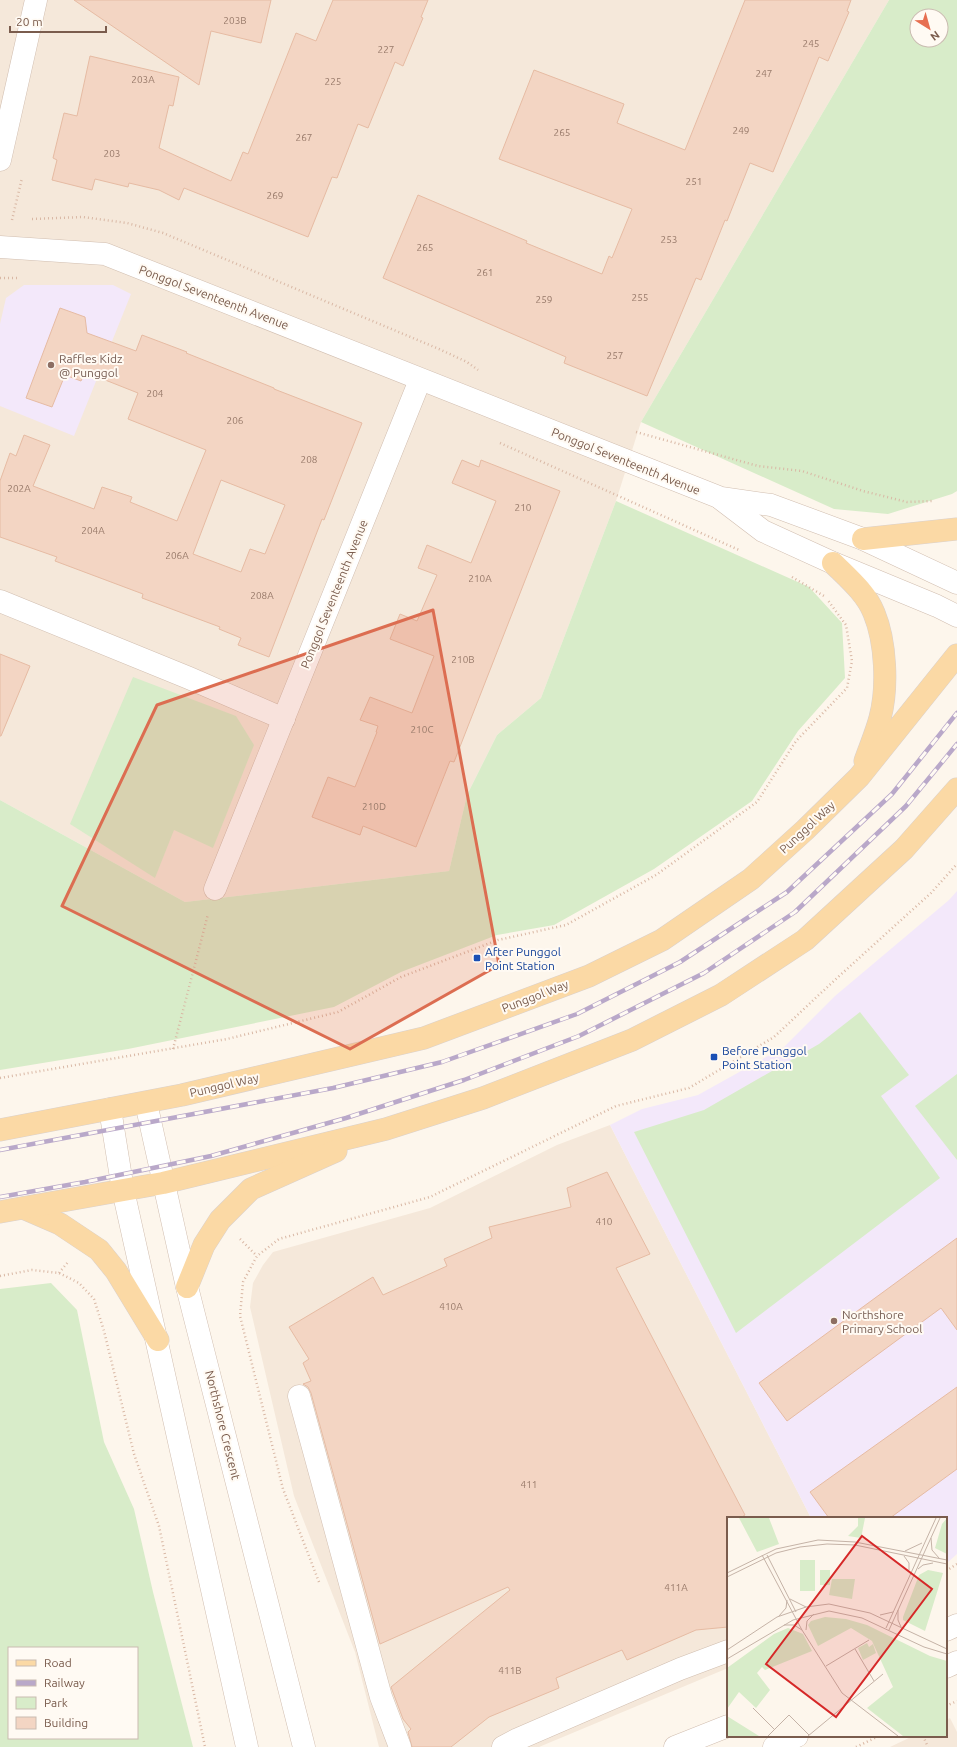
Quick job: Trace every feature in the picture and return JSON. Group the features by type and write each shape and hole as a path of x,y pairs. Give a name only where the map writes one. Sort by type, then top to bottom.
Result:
{"main road":[{"path":"864,539 957,529"},
{"path":"834,563 863,594 874,612 882,641 885,685 880,717 859,777"},
{"name":"Punggol Way","path":"0,1130 146,1103 424,1038 589,976 662,940 751,879 859,777 957,655"},
{"path":"0,1212 164,1183 386,1129 483,1098 632,1040 721,995 805,940 904,849 957,789"},
{"path":"187,1287 204,1245 220,1220 251,1189 386,1129"},
{"path":"23,1208 60,1224 99,1250 116,1271 158,1340"}],"street":[{"path":"0,160 36,0"},
{"name":"Ponggol Seventeenth Avenue","path":"0,247 105,254 308,333 420,380 721,498 771,505 864,539 957,583"},
{"name":"Ponggol Seventeenth Avenue","path":"215,889 420,380"},
{"name":"Ponggol Seventeenth Avenue","path":"721,498 763,532 937,606 957,616"},
{"path":"0,601 189,678 284,719"},
{"name":"Northshore Crescent","path":"146,1103 187,1287 290,1686 304,1747"},
{"path":"110,1109 123,1190 158,1340 247,1747"},
{"path":"299,1396 381,1697 400,1747"},
{"path":"947,1630 957,1625"},
{"path":"503,1747 518,1739 680,1669 727,1651"},
{"path":"947,1667 957,1662"},
{"path":"290,1686 318,1747"},
{"path":"675,1747 727,1726"},
{"path":"774,1747 795,1737"}],"path":[{"path":"28,219 83,217 127,223 163,233 439,349 467,362 480,371"},
{"path":"6,220 20,220"},
{"path":"0,278 23,278"},
{"path":"630,430 758,466 802,471 907,502 938,501"},
{"path":"499,442 746,553"},
{"path":"0,1078 227,1039 338,1012 401,977 490,943 566,925 656,875 757,802 796,741 847,688 852,661 846,625 825,596 787,574"},
{"path":"319,1584 282,1489 240,1316 242,1282 257,1256 279,1239 430,1197 616,1106 689,1088 774,1037 931,893 957,864"},
{"path":"173,1049 215,889"},
{"path":"0,1276 32,1270 59,1273 79,1283 94,1299 104,1331 134,1454 159,1526 204,1747"},
{"path":"947,1570 957,1564"},
{"path":"947,1706 957,1701"},
{"path":"856,1747 877,1737"},
{"path":"923,1737 928,1747"}],"highlighted area":[{"path":"433,610 499,965 350,1049 62,906 157,705"}],"shaded area":[{"path":"0,0 889,0 641,422 616,501 541,698 497,735 467,795 449,871 185,902 0,800"},
{"name":"Raffles Kidz @ Punggol","path":"24,285 113,285 131,294 74,436 0,406 0,324 6,298"},
{"name":"Northshore Primary School","path":"957,891 957,1554 947,1563 947,1517 810,1517 610,1125 642,1109 698,1095 784,1047 835,996 949,900"},
{"path":"610,1125 810,1517 727,1517 727,1668 539,1747 379,1747 355,1652 294,1496 250,1307 253,1283 263,1265 273,1252 430,1208 557,1145"},
{"path":"950,1718 957,1732 957,1747 890,1747 911,1737 947,1737 947,1720"}],"green space":[{"path":"889,0 957,0 957,491 952,494 888,514 834,509 641,422"},
{"path":"616,501 809,587 842,623 845,678 798,731 752,801 654,869 554,925 497,935 401,972 334,1007 128,1049 0,1070 0,800 185,902 449,871 467,795 497,735 541,698"},
{"path":"133,677 236,716 254,745 213,848 174,830 155,878 70,824"},
{"path":"860,1012 909,1075 881,1096 940,1178 736,1333 634,1132 704,1110 819,1044"},
{"path":"957,1074 957,1160 915,1106"},
{"path":"51,1283 77,1310 104,1442 134,1509 153,1592 193,1747 0,1747 0,1289"}],"building":[{"path":"74,0 271,0 261,43 211,31 199,85"},
{"path":"333,0 428,0 421,17 423,18 403,66 395,62 368,128 358,124 337,178 332,177 308,237 184,188 179,200 159,190 129,183 128,187 95,179 92,190 52,180 57,160 53,158 64,113 77,116 90,56 179,77 173,106 169,105 159,148 231,181 243,152 248,154 296,33 316,41"},
{"path":"745,0 851,0 847,11 849,12 828,61 819,57 773,172 750,163 701,280 696,278 647,396 564,363 566,357 383,278 418,195 527,241 526,243 602,274 609,256 612,258 632,209 499,159 534,70 624,104 617,123 685,150"},
{"path":"60,308 85,317 87,333 136,351 142,335 362,423 324,520 322,519 269,657 238,645 241,638 219,629 220,627 142,598 143,594 55,561 57,557 0,537 0,481 10,453 16,456 24,435 50,445 33,486 94,509 102,487 132,497 130,502 177,521 206,450 128,419 138,393 85,372 81,381 65,375 52,407 26,398","holes":["221,480 285,505 265,554 250,549 241,572 193,554"]},
{"path":"462,460 479,467 481,460 560,491 454,762 450,761 416,847 363,826 360,835 312,817 328,777 355,787 378,726 360,720 370,697 412,713 434,656 390,639 400,614 417,621 437,575 418,568 427,545 471,563 496,501 452,483"},
{"path":"0,654 30,666 1,736 0,736"},
{"path":"607,1172 650,1254 616,1268 745,1515 742,1517 727,1517 727,1627 696,1630 627,1660 622,1650 556,1678 559,1688 489,1717 451,1747 412,1747 408,1732 411,1729 403,1719 391,1687 510,1590 508,1587 380,1644 311,1393 308,1387 303,1384 311,1381 303,1363 309,1359 289,1327 373,1277 383,1295 447,1266 444,1259 492,1238 489,1227 571,1207 567,1188"},
{"path":"957,1238 957,1330 941,1308 787,1421 759,1383"},
{"path":"957,1387 957,1469 891,1517 828,1517 810,1492"}],"railway":[{"path":"0,1150 333,1088 442,1062 577,1014 680,962 787,892 892,794 957,713"},
{"path":"0,1197 85,1182 211,1156 346,1118 464,1080 579,1036 704,973 795,912 906,806 957,744"}],"place":[{"name":"Raffles Kidz @ Punggol","path":"51,365"},
{"name":"After Punggol Point Station","path":"477,958"},
{"name":"Before Punggol Point Station","path":"714,1057"},
{"name":"Northshore Primary School","path":"834,1321"}]}
